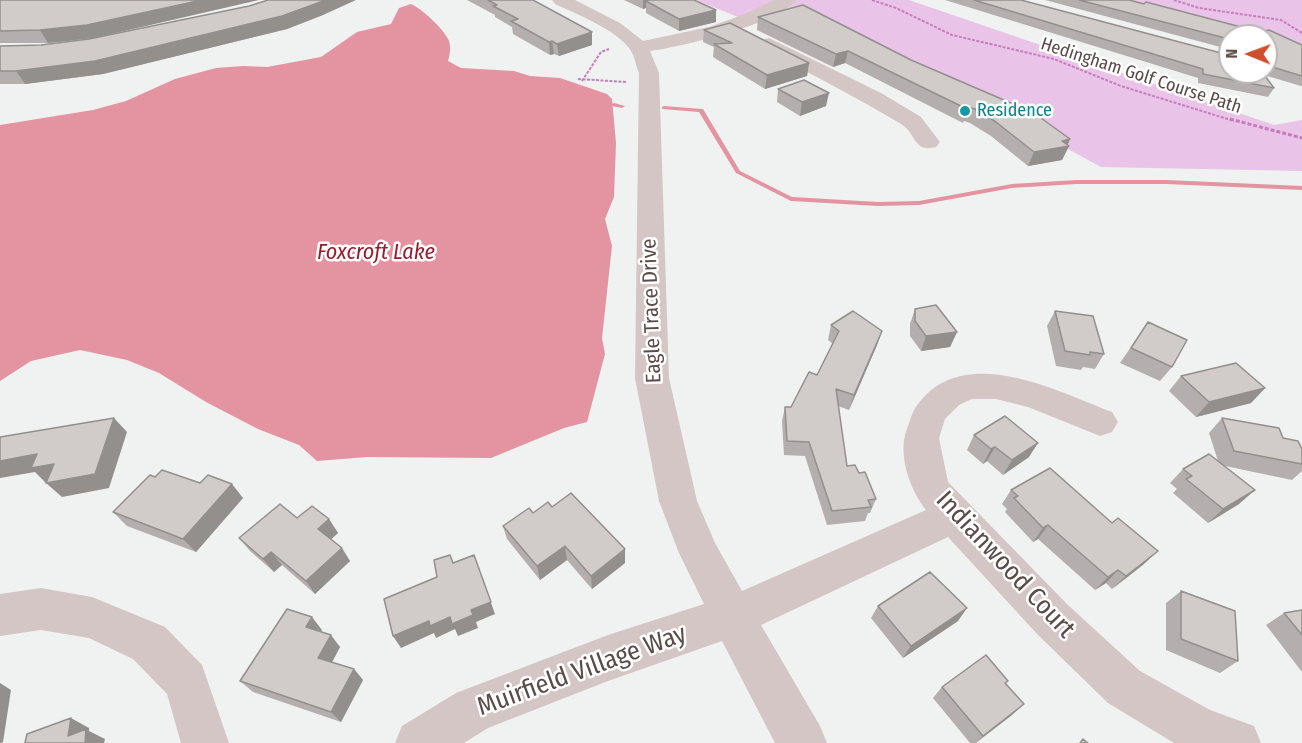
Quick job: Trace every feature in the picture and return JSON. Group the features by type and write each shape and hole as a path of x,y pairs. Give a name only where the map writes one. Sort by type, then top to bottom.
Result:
{"street":[{"path":"561,0 630,39 628,47 701,36 732,27 767,12 787,0"},
{"path":"732,27 873,98 913,122 928,142"},
{"name":"Eagle Trace Drive","path":"628,47 648,73 652,378 678,501 699,553 741,613 791,725 803,743"},
{"name":"Indianwood Court","path":"1100,422 1036,396 996,386 968,386 947,396 930,413 921,438 925,469 932,490 1053,620 1124,687 1200,731 1237,743"},
{"name":"Muirfield Village Way","path":"418,743 473,710 608,658 741,613 954,516"},
{"path":"0,615 41,609 92,618 149,643 186,681 205,743"}],"path":[{"name":"Hedingham Golf Course Path","path":"872,0 896,8 952,35 1054,59 1121,86 1265,130 1302,138"},
{"path":"1174,0 1199,8 1281,20 1302,33"},
{"path":"583,81 601,52 628,47"},
{"path":"578,79 632,83"}],"shaded area":[{"path":"696,0 909,0 1274,125 1302,120 1302,171 1101,167 803,5 738,17"},
{"path":"1129,0 1302,0 1302,48 1278,40 1278,24 1218,25"}],"water":[{"name":"Foxcroft Lake","path":"411,4 427,15 447,36 450,44 448,61 461,68 514,71 530,76 560,78 607,94 612,99 616,143 614,197 605,219 612,246 602,338 605,354 587,422 564,428 491,458 367,457 317,461 299,445 258,429 206,402 159,373 127,360 80,350 31,361 0,381 0,125 93,110 126,101 175,79 216,68 267,67 321,57 357,32 391,24 399,8"}],"building":[{"path":"0,0 202,0 87,25 0,31"},
{"path":"268,0 326,0 282,16 95,61 0,71 0,46 41,45 89,39 249,6"},
{"path":"488,0 533,0 592,32 557,44 549,42 511,21 518,19 493,6 497,5"},
{"path":"694,0 716,10 679,19 646,1"},
{"path":"974,0 1021,0 1218,52 1218,77 1203,74 1203,69"},
{"path":"1079,0 1129,0 1144,4 1146,2 1230,24 1218,24 1218,36"},
{"path":"803,5 911,60 1034,113 1070,139 1062,141 1069,146 1034,152 996,122 975,109 968,107 967,109 848,51 836,54 758,17"},
{"path":"730,23 809,63 767,75 714,44 732,43 704,30"},
{"path":"1278,34 1302,45 1302,76 1278,69"},
{"path":"804,80 829,93 802,102 778,89"},
{"path":"1254,84 1271,84 1274,88"},
{"path":"936,305 957,332 926,336 915,321 915,309"},
{"path":"853,311 882,331 854,395 836,389 847,466 855,465 859,473 865,472 876,499 868,500 871,507 832,511 809,442 787,441 785,407 791,407 809,372 817,375 839,331 831,325"},
{"path":"1055,311 1093,316 1104,354 1090,352 1090,355 1065,351"},
{"path":"1148,322 1187,340 1172,367 1131,348"},
{"path":"1236,363 1265,388 1209,402 1181,376"},
{"path":"1005,416 1038,443 1012,460 995,447 991,449 974,435"},
{"path":"114,418 95,474 46,483 54,464 31,468 37,454 0,461 0,437"},
{"path":"1222,418 1279,428 1283,438 1298,441 1302,449 1302,464 1234,451"},
{"path":"1209,454 1255,490 1223,509 1186,479 1192,476 1183,469"},
{"path":"1050,468 1112,523 1118,518 1158,551 1126,576 1118,570 1108,577 1048,525 1043,528 1014,498 1018,496 1011,490"},
{"path":"162,470 200,483 208,475 232,484 183,539 113,512 150,475 155,477"},
{"path":"571,493 625,549 591,576 565,546 537,566 503,526 529,508 533,513 548,502 552,507"},
{"path":"280,504 297,518 312,506 329,519 318,529 342,548 306,581 271,552 263,559 239,538"},
{"path":"450,555 453,563 474,555 491,602 471,610 473,615 452,624 450,617 430,626 429,621 393,636 384,599 437,577 434,560"},
{"path":"930,572 967,608 911,646 878,606"},
{"path":"1181,591 1235,611 1238,661 1181,639"},
{"path":"287,609 312,617 306,627 331,635 318,658 354,669 331,712 240,681"},
{"path":"1302,610 1302,635 1284,613"},
{"path":"986,655 1008,681 1005,683 1024,704 983,736 942,687"},
{"path":"71,718 68,736 86,729 85,743 25,743 27,734"}],"waterway":[{"path":"614,105 622,106"},
{"path":"664,108 701,110 738,172 791,199 878,204 919,203 1012,186 1076,182 1166,182 1302,188"}],"place":[{"name":"Residence","path":"965,111"}]}
